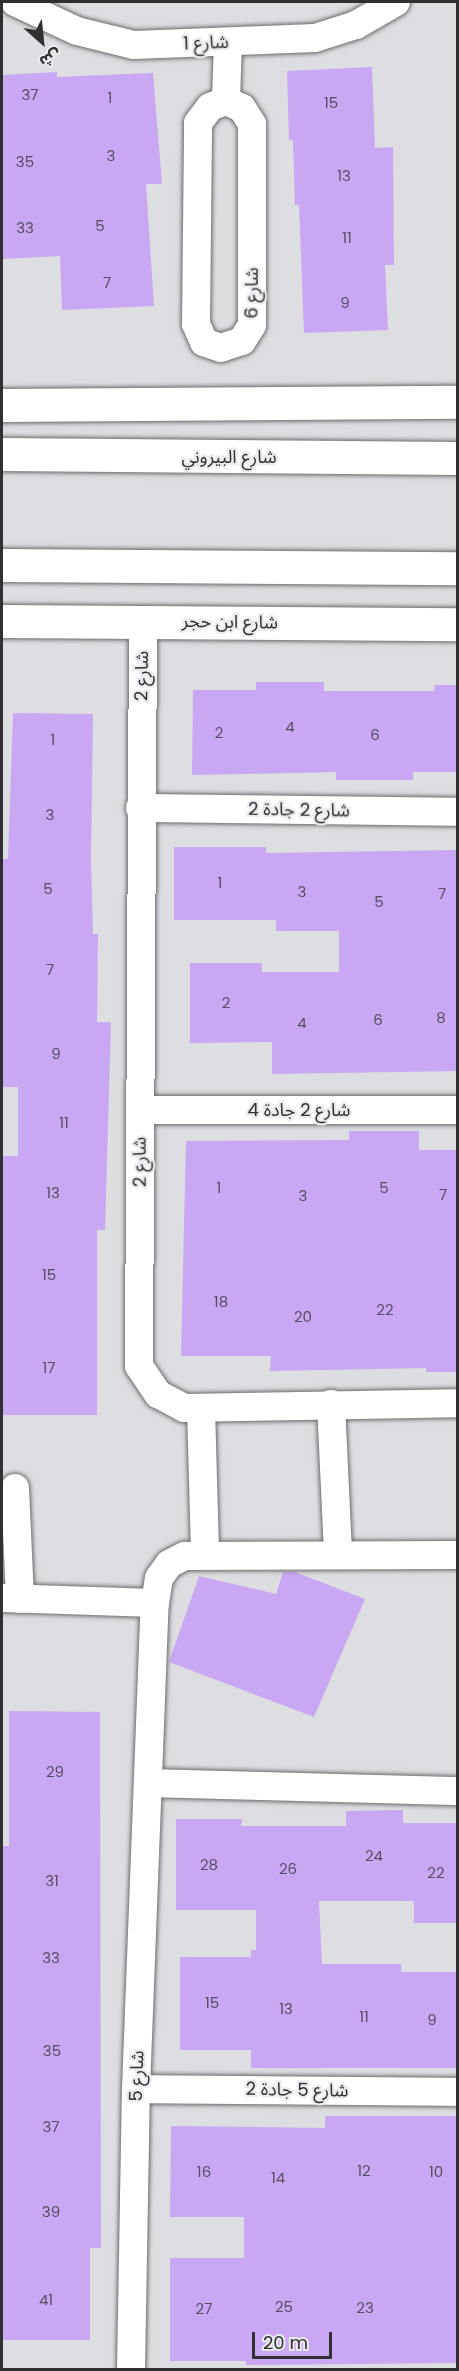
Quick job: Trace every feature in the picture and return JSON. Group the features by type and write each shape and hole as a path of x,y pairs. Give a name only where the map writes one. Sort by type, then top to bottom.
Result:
{"street":[{"name":"شارع 1","path":"15,2 77,32 134,45 315,38 356,25 396,2"},
{"path":"226,101 228,42"},
{"name":"شارع 6","path":"226,101 242,108 252,124 252,325 242,341 222,348 204,342 196,324 198,123 210,107 226,101"},
{"path":"2,405 458,402"},
{"path":"72,405 79,414 83,436 72,455"},
{"path":"123,456 113,436 117,414 124,405"},
{"name":"شارع البيروني","path":"2,454 458,458"},
{"path":"2,565 455,570"},
{"name":"شارع ابن حجر","path":"2,621 458,624"},
{"name":"شارع 2","path":"143,621 140,808 139,1366 158,1394 184,1408 458,1403"},
{"name":"شارع 2 جادة 2","path":"140,808 458,812"},
{"name":"شارع 2 جادة 4","path":"140,1110 458,1110"},
{"path":"332,1404 338,1554"},
{"path":"201,1408 205,1556"},
{"path":"15,1488 11,1598 155,1603"},
{"name":"شارع 5","path":"131,2370 136,2089 151,1783 155,1603 159,1578 169,1564 185,1556 458,1555"},
{"path":"151,1783 458,1791"},
{"name":"شارع 5 جادة 2","path":"136,2089 458,2092"}],"building":[{"path":"372,67 375,148 393,147 394,265 385,265 388,330 304,333 299,205 295,205 293,140 289,140 287,71"},
{"path":"57,72 57,77 153,73 162,184 146,184 154,306 62,310 60,256 2,259 2,75"},
{"path":"256,682 324,682 324,691 434,691 434,685 458,685 458,772 413,772 413,780 336,780 336,772 192,775 193,690 256,690"},
{"path":"13,713 93,714 91,859 93,934 98,934 97,1022 111,1022 105,1230 97,1230 97,1415 2,1415 2,1156 18,1156 18,1087 2,1087 2,859 8,859"},
{"path":"174,847 266,847 266,853 458,850 458,1071 272,1074 272,1042 190,1043 190,963 262,963 262,972 339,972 339,931 276,931 276,920 174,920"},
{"path":"349,1131 419,1131 419,1150 458,1150 458,1372 426,1372 426,1368 270,1371 271,1356 181,1356 186,1141 349,1140"},
{"path":"283,1572 295,1572 365,1599 314,1717 169,1662 199,1576 276,1594"},
{"path":"9,1711 100,1712 101,2248 90,2248 90,2340 2,2340 2,1846 9,1846"},
{"path":"403,1810 403,1823 458,1823 458,1923 414,1923 414,1901 319,1901 322,1964 401,1964 401,1972 458,1972 458,2068 251,2068 251,2050 180,2050 180,1957 251,1957 251,1950 256,1950 256,1910 176,1910 176,1819 242,1819 241,1826 346,1826 346,1811"},
{"path":"325,2116 458,2116 458,2363 246,2365 246,2361 170,2361 170,2258 244,2258 244,2217 170,2217 171,2126 325,2128"}]}
